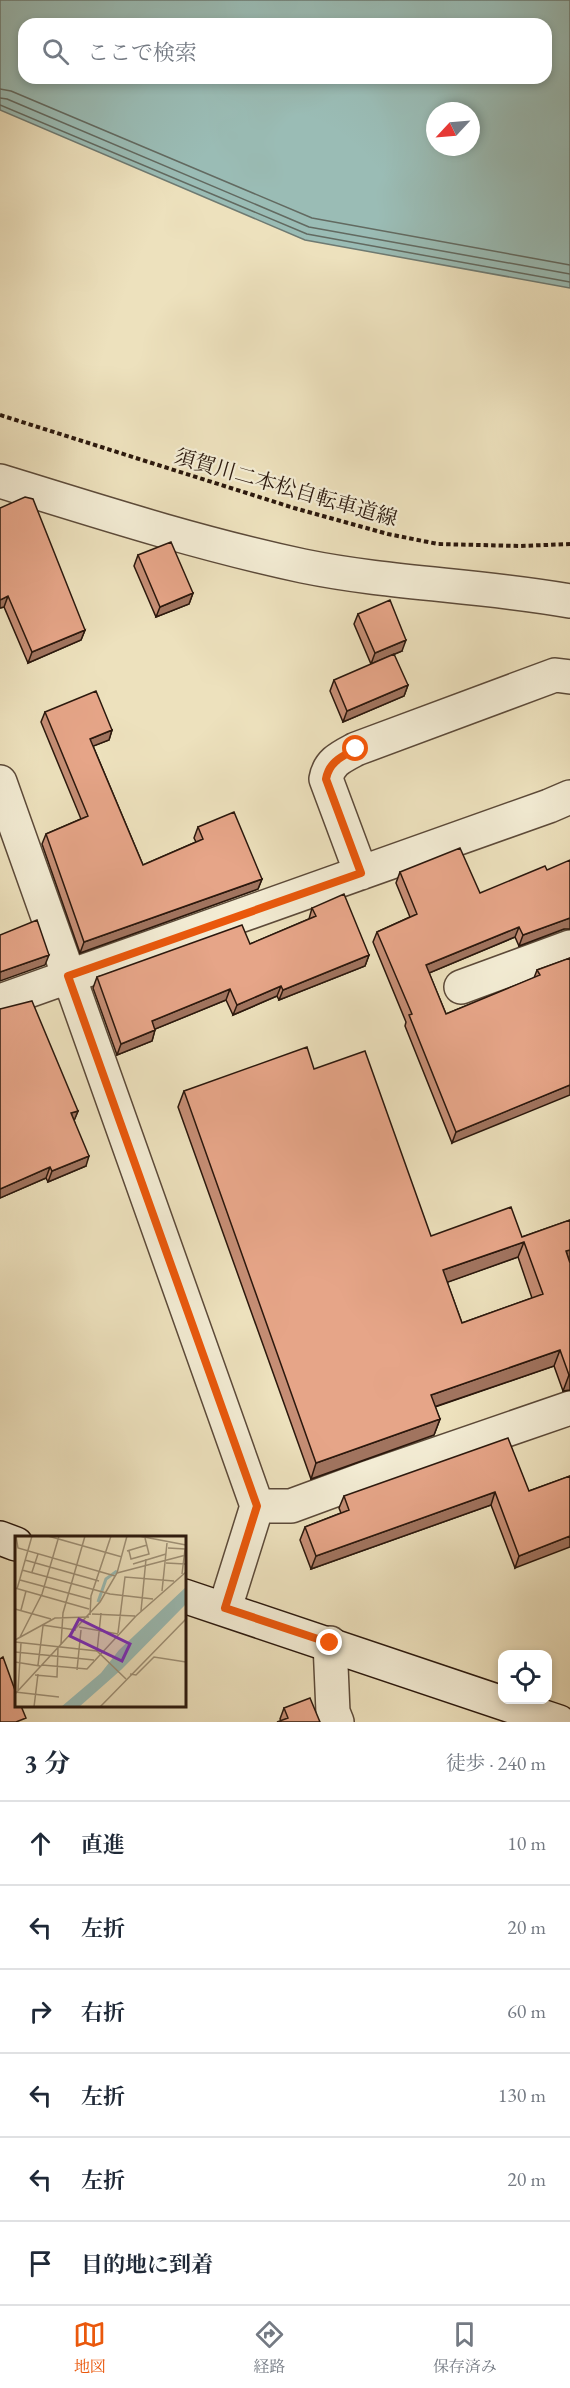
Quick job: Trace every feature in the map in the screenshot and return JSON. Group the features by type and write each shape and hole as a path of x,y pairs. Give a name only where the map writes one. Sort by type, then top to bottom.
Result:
{"street":[{"path":"0,481 170,533 305,566 570,601"},
{"path":"361,873 326,779 328,769 338,758 356,749 555,675 570,677"},
{"path":"0,782 257,1506 225,1608"},
{"path":"0,1001 570,797"},
{"path":"461,987 570,947"},
{"path":"257,1506 291,1506 570,1408"},
{"path":"0,1538 15,1544"},
{"path":"186,1597 330,1643 559,1722"},
{"path":"330,1643 333,1712 337,1722"}],"path":[{"name":"須賀川二本松自転車道線","path":"0,416 294,508 388,534 438,544 510,546 570,544"}],"water":[{"path":"0,0 570,0 570,288 305,240 0,110"}],"building":[{"path":"25,497 33,499 85,630 32,652 8,596 0,600 0,508"},
{"path":"171,542 193,593 160,607 138,555"},
{"path":"390,600 406,640 375,653 358,614"},
{"path":"394,654 408,685 347,711 334,680"},
{"path":"96,691 112,730 90,739 143,865 203,839 198,827 234,812 262,879 84,942 46,834 88,816 45,712"},
{"path":"460,848 480,893 545,866 547,870 570,860 570,918 523,935 519,927 426,965 446,1014 540,975 537,970 570,958 570,1085 456,1132 409,1015 412,1014 377,932 417,914 400,872"},
{"path":"344,894 369,955 283,990 281,986 237,1005 230,989 152,1021 155,1030 121,1044 97,977 242,925 250,944 316,916 312,908"},
{"path":"37,920 49,955 0,972 0,935"},
{"path":"32,1001 78,1111 71,1113 89,1156 52,1171 50,1167 0,1189 0,1009"},
{"path":"307,1047 314,1069 365,1051 431,1236 511,1207 522,1237 570,1220 570,1250 566,1251 570,1263 570,1375 560,1350 431,1395 440,1419 316,1463 184,1091","holes":["524,1242 543,1294 462,1323 443,1270"]},
{"path":"508,1438 529,1491 570,1476 570,1536 519,1556 495,1492 316,1556 305,1527 349,1510 344,1496"},
{"path":"3,1657 15,1690 15,1707 21,1707 26,1718 16,1722 0,1722 0,1659"},
{"path":"310,1698 320,1722 277,1722 288,1718 284,1708"}],"route":[{"path":"330,1643 225,1608 257,1506 68,976 361,873 326,779 328,769 338,758 356,749"}]}
